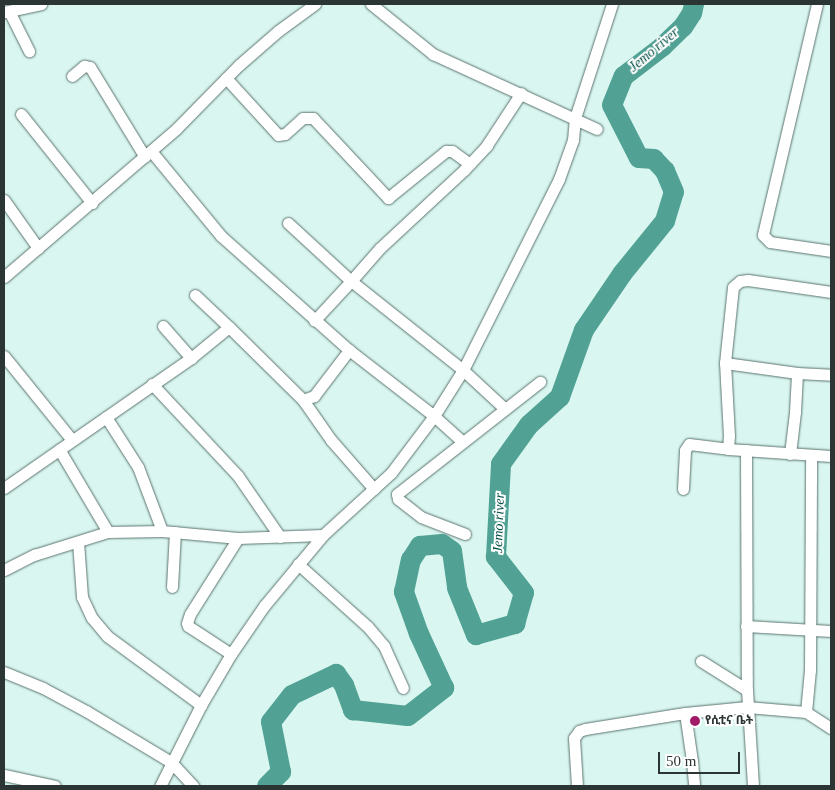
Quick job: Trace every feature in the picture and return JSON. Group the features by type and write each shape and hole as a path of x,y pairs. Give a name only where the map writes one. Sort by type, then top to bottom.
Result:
{"street":[{"path":"29,51 11,9 41,4"},
{"path":"4,277 177,128 226,78 278,31 315,4"},
{"path":"371,4 433,54 597,129"},
{"path":"160,786 201,705 231,654 264,606 323,535 391,473 434,416 463,370 559,179 574,140 575,118 612,4"},
{"path":"817,4 763,235 770,242 831,251"},
{"path":"72,76 84,66 90,67 148,154 221,236 314,321 434,416 463,442"},
{"path":"226,78 278,135 285,134 303,118 313,118 388,198 446,151 452,151 470,164"},
{"path":"314,321 380,248 488,145 521,93"},
{"path":"21,114 92,203"},
{"path":"4,200 38,248"},
{"path":"288,223 351,281 463,370 504,408"},
{"path":"728,449 725,363 733,287 740,281 831,292"},
{"path":"195,295 303,400 331,440 374,489"},
{"path":"163,326 191,358"},
{"path":"4,488 191,358 229,327"},
{"path":"303,400 314,396 349,350"},
{"path":"4,356 72,440"},
{"path":"725,363 797,373 831,375"},
{"path":"790,454 796,412 797,373"},
{"path":"465,534 421,517 397,496 404,487 540,382"},
{"path":"152,384 238,476 280,537"},
{"path":"106,416 138,467 162,531"},
{"path":"683,489 686,446 694,444 728,449 831,456"},
{"path":"59,449 108,532"},
{"path":"746,450 747,707 753,786"},
{"path":"806,712 810,670 811,455"},
{"path":"4,570 34,556 108,532 162,531 238,538 323,535"},
{"path":"172,587 175,532"},
{"path":"231,654 188,626 187,623 190,614 238,538"},
{"path":"78,542 82,597 92,618 107,636 201,705"},
{"path":"298,564 368,627 384,646 403,688"},
{"path":"746,626 831,631"},
{"path":"701,661 747,690"},
{"path":"4,672 26,680 86,711 171,762 193,786"},
{"path":"577,786 574,738 579,731 685,713 747,707 806,712 831,728"},
{"path":"685,713 694,786"},
{"path":"4,775 55,786"}],"waterway":[{"name":"Jemo river","path":"267,786 281,772 271,722 292,695 336,674 344,685 353,710 408,716 444,688 419,634 404,592 411,560 420,546 442,544 452,551 457,588 476,635 515,624 524,593 496,557 501,464 529,425 560,397 584,330 622,274 665,221 674,192 665,171 654,159 639,158 612,105 624,76 662,47 683,27 692,13 694,4"}],"place":[{"name":"የሲቲና ቤት","path":"695,721"}]}
